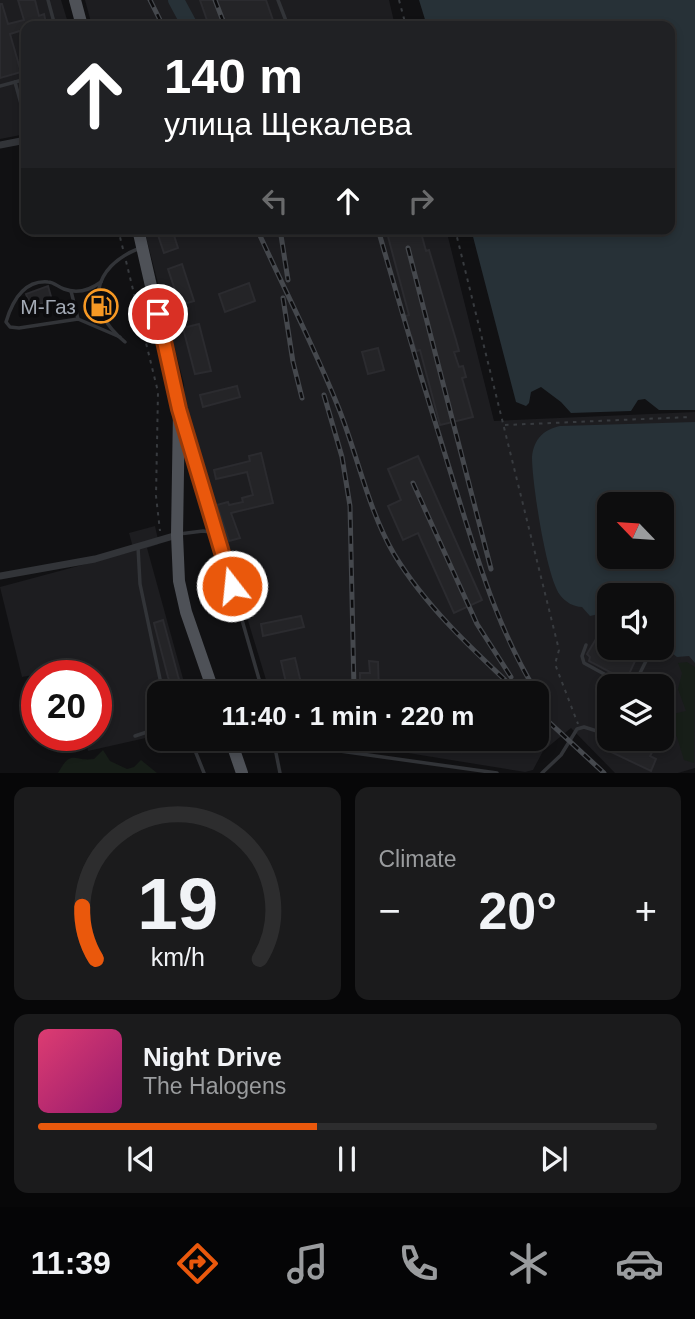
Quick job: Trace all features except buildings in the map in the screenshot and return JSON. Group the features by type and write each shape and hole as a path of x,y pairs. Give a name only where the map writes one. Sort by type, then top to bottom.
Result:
{"main road":[{"path":"75,0 81,21"},
{"path":"139,235 179,409 179,581 186,612 210,681"},
{"path":"234,751 242,773"}],"street":[{"path":"0,145 21,141"},
{"path":"0,576 86,562 177,535"}],"lane":[{"path":"48,0 54,21"},
{"path":"278,0 286,21"},
{"path":"0,86 21,80"},
{"path":"16,82 21,102"},
{"path":"125,342 108,325 103,313 99,294 101,282 107,268 124,255 142,248"},
{"path":"101,282 88,290 71,291 48,282 27,287 18,296 6,322 10,327 19,328 78,319 120,337"},
{"path":"71,291 78,319"},
{"path":"179,409 259,681"},
{"path":"177,535 202,531 217,533"},
{"path":"138,545 140,584 160,681"},
{"path":"586,645 582,656 584,663 605,674"},
{"path":"542,773 561,755 580,728 597,733"},
{"path":"135,736 147,732"},
{"path":"195,751 204,773"},
{"path":"275,751 279,773"},
{"path":"340,751 497,773"}],"path":[{"path":"400,0 405,21"},
{"path":"119,235 158,386 156,496 161,539"},
{"path":"457,235 559,650 555,664 580,728"},
{"path":"504,425 690,417"}],"shaded area":[{"path":"0,0 61,0 67,21 21,21 21,135 0,139"},
{"path":"85,0 389,0 394,21 91,21"},
{"path":"419,0 695,0 695,410 659,410 645,399 638,400 631,411 571,413 541,387 531,392 526,406 516,402 473,235 675,235 675,21 425,21"},
{"path":"146,235 448,235 494,421 695,412 695,768 678,773 615,773 571,728 549,746 549,681 266,681 185,413 184,384"},
{"path":"695,422 695,663 689,656 677,657 674,655 674,583 597,583 597,614 590,616 582,607 570,604 560,595 545,550 532,457 540,436 560,426"},
{"path":"155,526 159,544 147,548 184,681 147,681 147,738 112,746 112,660 21,660 21,673 0,587 134,551 129,533"},
{"path":"687,662 695,667 694,763 684,760 674,733 674,714 686,711 678,689 682,673 678,663"},
{"path":"104,751 110,761 127,769 134,767 141,760 157,773 58,773 70,758 94,759"},
{"path":"543,751 533,770 525,772 402,752"}],"waterway":[{"path":"176,0 187,21"}],"railway":[{"path":"150,0 160,21"},
{"path":"215,0 223,21"},
{"path":"260,235 330,386 377,519 394,554 436,610 506,681"},
{"path":"281,235 288,280"},
{"path":"380,235 481,569 500,620 530,681"},
{"path":"408,248 491,569"},
{"path":"283,298 293,362 302,398"},
{"path":"324,395 342,457 350,506 354,681"},
{"path":"413,483 477,624 511,677"},
{"path":"549,722 604,773"}],"place":[{"name":"М-Газ","path":"101,306"}],"route":[{"path":"158,314 179,409 232,586"}]}
